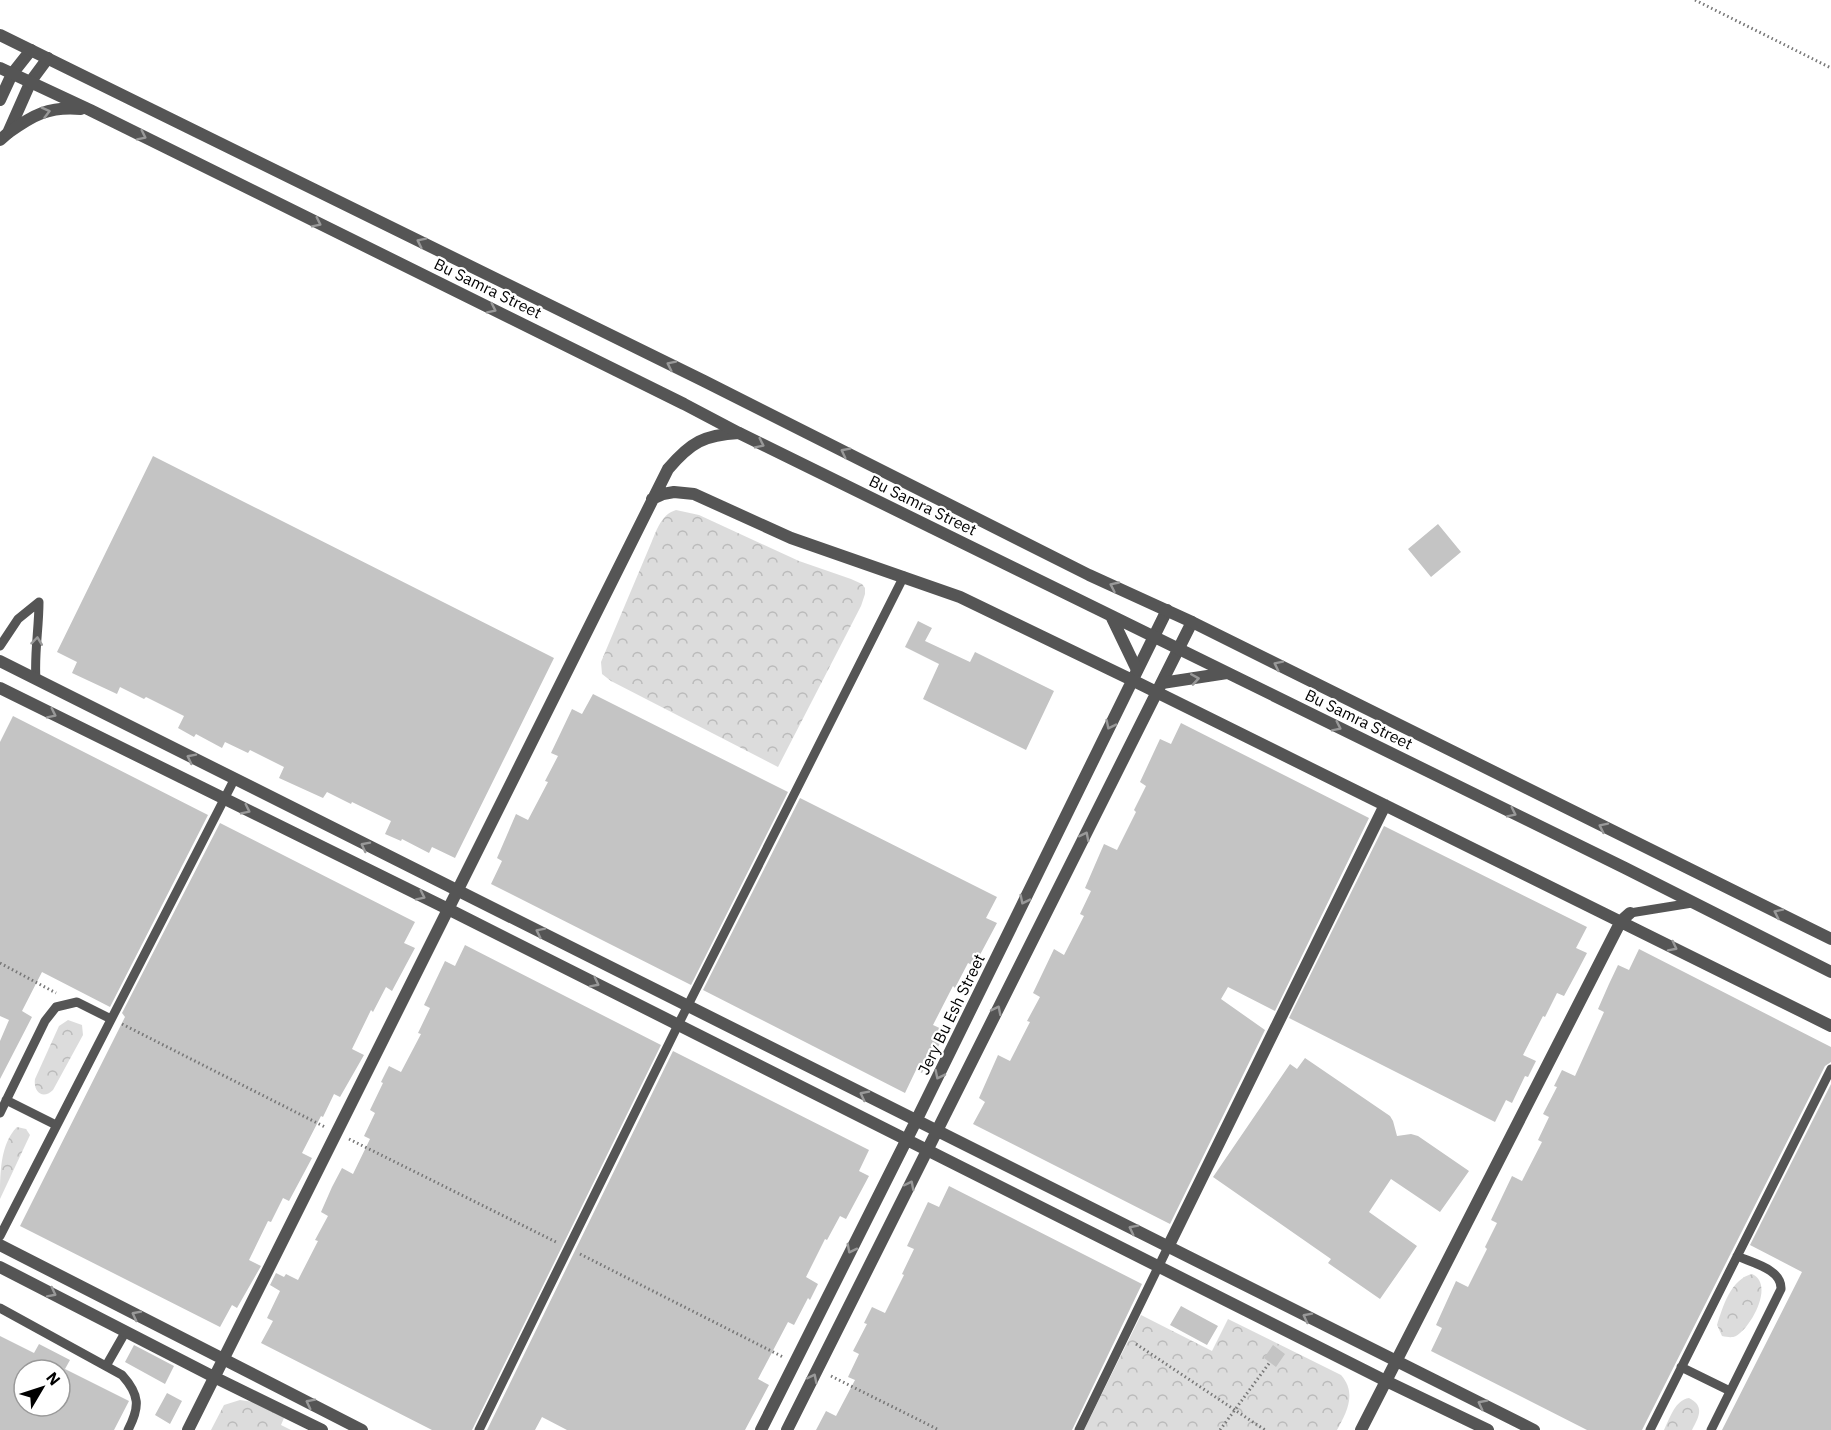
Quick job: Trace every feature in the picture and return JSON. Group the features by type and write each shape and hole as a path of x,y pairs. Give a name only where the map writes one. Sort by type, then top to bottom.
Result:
{"street":[{"name":"Bu Samra Street","path":"0,35 1831,939"},
{"path":"0,100 12,74 31,50"},
{"path":"4,136 31,81 48,58"},
{"name":"Bu Samra Street","path":"0,68 90,110 1831,972"},
{"path":"4,136 30,117 44,111 65,107 90,110"},
{"path":"188,1430 668,469 686,449 702,439 718,434 739,433"},
{"path":"652,499 674,492 694,494 791,538 960,597 1134,675 1384,805 1625,917 1831,1026"},
{"name":"Jery Bu Esh Street","path":"761,1430 1167,610"},
{"path":"1111,616 1134,675"},
{"path":"787,1430 1192,622"},
{"path":"0,661 1534,1430"},
{"path":"1160,688 1228,673"},
{"path":"0,688 448,909 1386,1381 1488,1430"},
{"path":"1168,1247 1384,805"},
{"path":"1361,1430 1625,917"},
{"path":"0,1245 362,1430"},
{"path":"0,1267 322,1430"}],"lane":[{"path":"479,1430 678,1025 904,576"},
{"path":"0,646 18,619 39,602 36,680"},
{"path":"0,1236 234,780"},
{"path":"1625,917 1692,903"},
{"path":"0,1113 50,1013 56,1007 77,1002 111,1019"},
{"path":"1650,1430 1831,1069"},
{"path":"6,1100 56,1125"},
{"path":"1079,1430 1168,1247"},
{"path":"1711,1430 1781,1289 1781,1282 1777,1275 1737,1256"},
{"path":"0,1308 122,1375 135,1395 137,1406 136,1415 128,1430"},
{"path":"106,1366 126,1331"},
{"path":"1681,1367 1730,1391"}],"path":[{"path":"1695,0 1831,68"},
{"path":"0,963 77,1002"},
{"path":"111,1019 795,1363"},
{"path":"1125,1336 1265,1430"},
{"path":"1220,1430 1270,1362"},
{"path":"817,1369 939,1430"}],"green space":[{"path":"676,510 699,515 799,561 851,579 865,588 861,606 778,767 611,681 602,674 601,662 656,532 664,518"},
{"path":"68,1020 82,1025 83,1035 53,1090 42,1094 37,1091 35,1079 59,1026"},
{"path":"17,1127 26,1129 30,1135 0,1199 4,1151 11,1134"},
{"path":"1752,1274 1759,1279 1761,1287 1761,1296 1754,1316 1736,1336 1722,1336 1717,1325 1725,1302 1733,1287"},
{"path":"1141,1315 1212,1351 1228,1319 1341,1375 1349,1389 1349,1402 1337,1430 1084,1430"},
{"path":"1689,1398 1699,1408 1692,1430 1664,1430 1680,1402"},
{"path":"240,1400 253,1402 284,1418 281,1425 291,1430 211,1430 224,1405"}],"building":[{"path":"153,456 554,658 455,858 432,847 429,853 402,839 401,841 385,834 391,821 327,792 323,798 279,778 284,767 250,750 248,753 225,742 222,748 196,734 194,737 178,728 184,716 146,697 144,699 120,687 117,694 72,673 77,662 57,652"},
{"path":"1438,524 1461,552 1431,577 1408,549"},
{"path":"918,621 932,628 925,641 970,662 975,652 1054,691 1026,750 923,699 939,664 905,647"},
{"path":"593,694 788,792 691,985 491,884 502,861 497,858 516,814 528,820 548,782 545,781 558,756 551,753 572,709 582,714"},
{"path":"13,716 208,815 110,1007 42,972 22,1011 32,1017 0,1079 0,1041 9,1020 0,1016 0,742"},
{"path":"1181,723 1369,818 1275,1011 1228,987 1221,999 1265,1030 1170,1224 973,1124 985,1102 979,1098 998,1055 1010,1061 1030,1022 1027,1021 1040,997 1033,993 1054,949 1064,955 1084,916 1080,914 1091,891 1085,888 1104,844 1117,850 1136,812 1134,810 1146,786 1140,782 1160,739 1171,744"},
{"path":"800,798 997,897 986,918 997,923 974,966 968,963 955,988 953,986 933,1025 946,1031 938,1047 935,1046 922,1073 916,1070 905,1093 703,990"},
{"path":"220,823 415,922 404,943 415,948 392,991 386,987 373,1012 371,1010 352,1049 364,1055 340,1097 334,1094 323,1117 321,1116 302,1153 312,1158 289,1201 283,1198 271,1222 268,1221 249,1260 261,1266 237,1308 232,1305 220,1327 20,1226 125,1017 122,1013"},
{"path":"1384,826 1587,927 1576,948 1587,953 1564,996 1557,993 1545,1017 1543,1016 1523,1055 1536,1061 1528,1077 1525,1076 1512,1103 1506,1100 1495,1122 1289,1018"},
{"path":"465,945 661,1045 472,1430 432,1430 261,1343 273,1321 267,1318 280,1291 270,1285 276,1273 284,1277 286,1274 298,1280 328,1216 321,1212 332,1187 342,1168 353,1174 370,1139 364,1136 375,1113 370,1110 383,1083 381,1082 389,1066 401,1072 421,1034 418,1033 430,1008 424,1005 445,961 455,966"},
{"path":"1639,949 1831,1047 1831,1062 1825,1066 1642,1430 1587,1430 1431,1351 1442,1328 1436,1325 1456,1281 1468,1287 1487,1249 1485,1247 1497,1223 1491,1220 1512,1176 1522,1181 1542,1142 1538,1140 1549,1117 1543,1114 1557,1087 1554,1086 1562,1070 1575,1076 1604,1012 1598,1009 1618,965 1629,970"},
{"path":"673,1051 869,1150 859,1171 869,1176 846,1219 840,1216 827,1240 825,1239 806,1277 818,1284 794,1325 788,1322 758,1379 769,1385 745,1430 567,1430 542,1417 535,1430 487,1430"},
{"path":"1305,1058 1390,1116 1397,1136 1411,1134 1418,1136 1469,1171 1440,1212 1391,1179 1369,1212 1417,1246 1380,1299 1328,1263 1331,1259 1213,1177 1290,1064 1297,1069"},
{"path":"1831,1084 1831,1430 1722,1430 1802,1272 1750,1245"},
{"path":"949,1186 1142,1284 1072,1430 816,1430 826,1411 836,1416 855,1380 848,1377 859,1354 853,1351 867,1324 864,1323 872,1307 885,1313 904,1275 902,1274 914,1249 907,1246 928,1202 939,1207"},
{"path":"1181,1306 1218,1326 1207,1345 1170,1325"},
{"path":"0,1336 34,1353 39,1344 66,1358 12,1358 12,1418 72,1418 72,1372 129,1401 114,1430 0,1430"},
{"path":"134,1345 174,1366 165,1384 125,1362"},
{"path":"1273,1345 1285,1354 1276,1367 1264,1358"},
{"path":"167,1393 182,1401 170,1424 155,1415"}]}
